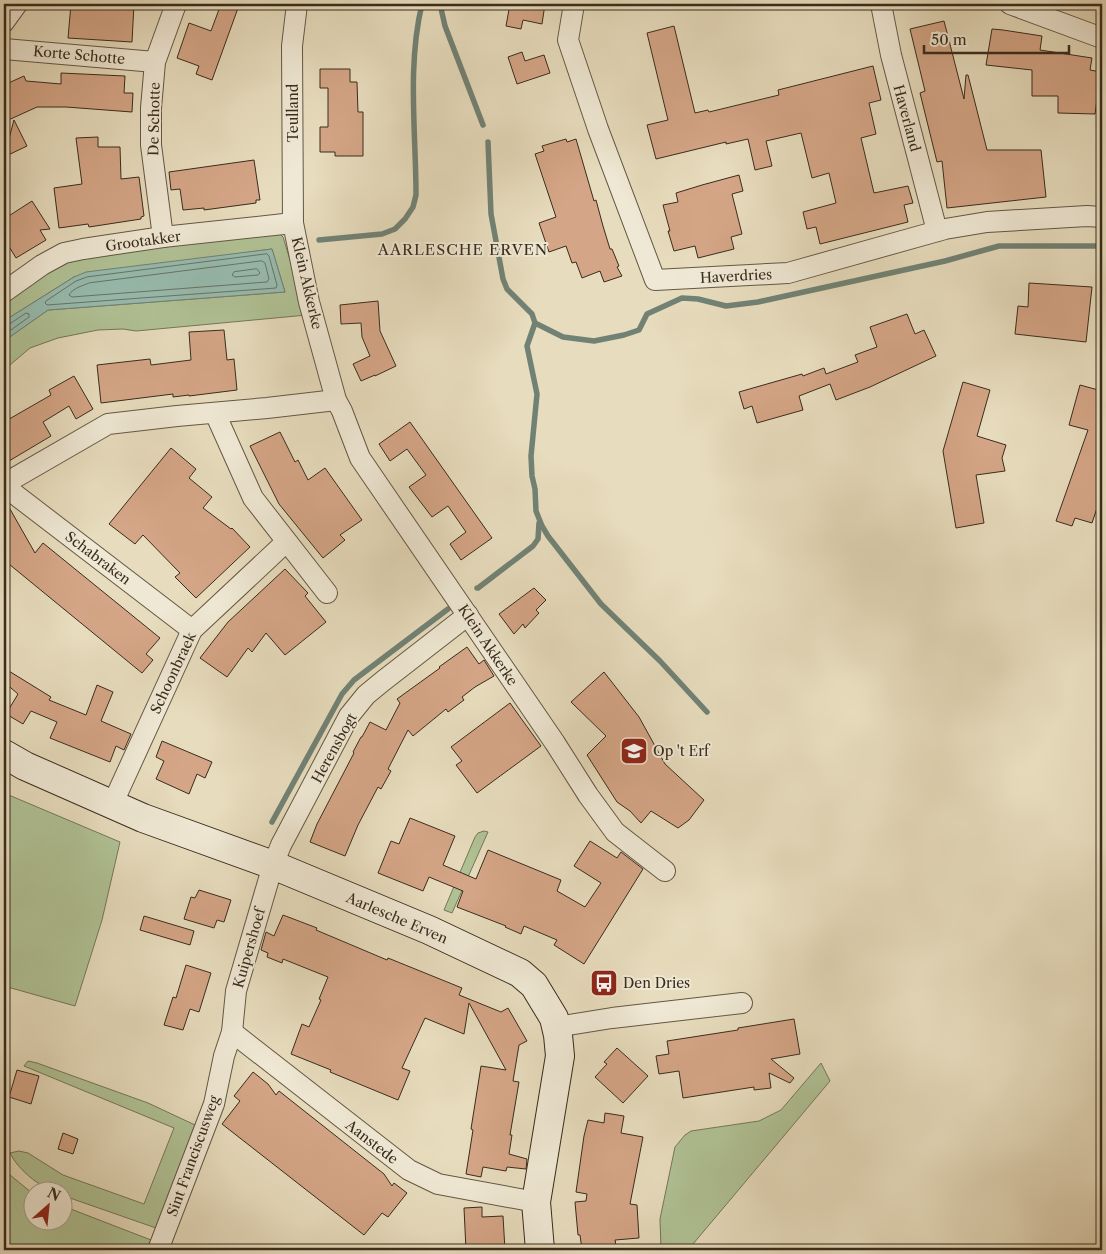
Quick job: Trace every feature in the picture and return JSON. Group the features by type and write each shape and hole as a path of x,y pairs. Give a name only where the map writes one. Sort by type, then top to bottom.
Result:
{"street":[{"path":"4,22 17,4"},
{"name":"De Schotte","path":"163,237 151,145 151,108 155,62 176,4"},
{"name":"Teulland","path":"294,223 292,46 297,4"},
{"name":"Haverdries","path":"574,4 568,40 598,129 655,280 788,273 937,231 987,222 1087,216 1102,217"},
{"name":"Haverland","path":"881,4 891,55 937,231"},
{"path":"1010,4 1102,38"},
{"name":"Korte Schotte","path":"4,49 155,62"},
{"name":"Grootakker","path":"4,292 42,265 64,253 163,237 294,223"},
{"name":"Klein Akkerke","path":"294,223 309,302 336,400 360,458 615,832 665,871"},
{"path":"4,485 108,424 336,400"},
{"path":"214,413 253,498 327,594"},
{"name":"Schabraken","path":"4,485 192,630"},
{"name":"Schoonbraek","path":"112,804 192,630 286,542"},
{"name":"Herensbogt","path":"273,865 281,845 349,716 366,695 383,680 468,615"},
{"name":"Aarlesche Erven","path":"4,754 25,766 143,818 273,865 429,930 520,973 534,985 554,1018 560,1056 536,1202 540,1250"},
{"name":"Kuipershoef","path":"232,1032 236,991 273,865"},
{"path":"556,1026 742,1003"},
{"name":"Aanstede","path":"232,1032 409,1170 438,1184 536,1202"},
{"name":"Sint Franciscusweg","path":"158,1250 214,1104 224,1056 232,1032"}],"green space":[{"path":"280,234 283,237 307,315 136,331 123,329 98,330 58,338 30,348 4,370 4,341 48,310 285,292 272,249 74,277 4,321 4,299 73,257"},
{"path":"4,793 120,842 102,920 75,1006 4,986"},
{"path":"488,832 452,913 444,910 475,837 478,833"},
{"path":"28,1061 37,1063 148,1103 195,1125 156,1228 72,1199 72,1182 37,1182 25,1173 10,1153 19,1151 28,1153 63,1175 144,1204 174,1128 24,1066"},
{"path":"821,1063 830,1081 688,1250 661,1250 660,1219 675,1147 685,1135 691,1131 759,1121 781,1110"},
{"path":"4,1170 22,1185 22,1232 72,1232 72,1209 151,1240 146,1250 4,1250"}],"water":[{"path":"272,249 285,292 48,310 4,341 4,321 74,277 86,272"}],"building":[{"path":"71,4 134,4 132,42 68,38"},
{"path":"221,4 237,4 236,7 238,8 212,80 196,74 199,66 177,58 189,23 211,31"},
{"path":"510,4 545,4 542,24 523,20 521,29 506,26"},
{"path":"944,21 964,99 966,75 968,75 987,150 1041,150 1046,197 947,208 942,161 937,162 920,93 925,91 910,29"},
{"path":"674,26 695,113 708,110 709,112 779,95 778,90 873,66 881,100 869,103 876,134 861,138 874,193 908,186 913,203 904,205 908,222 820,244 816,227 807,229 803,212 836,203 829,173 812,178 801,133 766,141 772,166 755,170 748,139 726,144 726,142 656,159 647,125 668,120 647,33"},
{"path":"992,29 1042,36 1040,50 1092,58 1090,70 1101,72 1095,114 1058,113 1058,96 1032,96 1032,70 986,65"},
{"path":"522,52 525,61 544,55 550,73 517,84 508,57"},
{"path":"320,69 350,69 350,82 357,82 358,112 363,112 363,156 335,156 335,152 320,152 320,127 328,127 328,88 320,88"},
{"path":"61,73 125,76 124,93 133,93 132,112 66,107 37,107 4,122 4,85 24,76 26,81 61,84"},
{"path":"14,120 27,146 4,157"},
{"path":"98,137 98,147 120,147 121,179 139,177 144,216 141,219 89,227 88,224 59,228 54,188 82,184 76,138"},
{"path":"566,139 567,142 576,139 610,249 612,249 619,266 617,267 622,276 604,282 600,271 582,278 576,262 572,263 566,246 549,252 539,223 556,217 535,154 544,151 542,146"},
{"path":"254,160 260,200 256,200 256,203 204,210 204,208 183,210 180,189 171,190 169,172"},
{"path":"739,175 743,191 732,194 742,234 731,237 734,249 698,258 695,246 674,251 663,205 678,202 676,193"},
{"path":"32,201 50,229 40,230 46,240 16,258 4,238 4,219"},
{"path":"1029,283 1092,287 1086,342 1015,334 1018,306 1028,307"},
{"path":"378,301 380,331 396,366 361,381 353,364 370,356 362,337 361,323 341,324 340,305"},
{"path":"907,314 915,334 924,330 936,356 870,387 836,400 830,384 799,396 803,410 757,423 752,406 744,409 739,392 802,374 803,376 824,368 826,374 858,362 855,355 877,347 870,327"},
{"path":"224,330 227,360 234,359 237,390 173,397 173,394 101,403 97,365 150,359 151,365 191,360 189,332"},
{"path":"74,376 93,409 76,419 69,406 43,422 51,436 9,461 4,462 4,422 51,395 49,390"},
{"path":"963,382 990,390 977,436 1006,445 1002,458 1005,471 976,475 984,523 956,528 943,451"},
{"path":"1080,385 1102,391 1102,493 1092,523 1075,518 1072,526 1056,521 1088,430 1069,425"},
{"path":"410,422 492,538 461,560 450,544 466,532 448,506 432,517 409,487 426,475 407,449 390,461 379,444"},
{"path":"280,432 295,462 298,460 308,480 325,468 362,520 340,535 345,540 323,558 279,504 250,446"},
{"path":"171,448 196,469 189,478 212,497 203,508 232,528 250,547 196,598 175,577 180,573 143,535 135,544 109,524"},
{"path":"4,501 35,553 43,543 160,638 146,654 153,660 142,673 4,560"},
{"path":"285,569 308,593 305,596 326,622 285,655 266,633 252,652 248,648 227,677 200,658 228,622"},
{"path":"534,588 546,600 536,610 539,613 525,628 523,624 514,634 499,614"},
{"path":"467,647 479,664 484,660 494,676 475,687 462,697 464,700 448,712 446,709 413,736 408,730 388,769 391,771 381,789 378,787 358,825 345,856 310,842 353,752 370,722 386,730 400,703 397,699"},
{"path":"4,668 51,697 49,700 86,715 97,685 113,692 101,721 131,734 124,750 116,746 110,762 50,738 57,722 31,711 23,724 6,714 18,694 4,682"},
{"path":"604,672 639,717 665,764 704,800 689,820 678,828 651,811 641,823 630,811 617,802 587,755 606,736 571,702"},
{"path":"510,703 541,746 477,793 456,765 462,761 451,747"},
{"path":"162,741 212,762 205,778 197,774 189,794 156,779 164,761 156,757"},
{"path":"410,818 455,836 443,865 476,879 488,850 561,880 557,891 585,907 601,883 574,866 590,841 617,858 621,852 643,869 584,964 554,945 557,940 524,926 521,934 506,926 457,907 463,891 429,877 423,891 378,873 391,841 399,844"},
{"path":"199,890 231,900 224,922 217,920 214,928 184,919 191,897 195,898"},
{"path":"283,915 317,928 316,930 387,960 388,958 462,988 459,995 501,1012 508,1008 527,1041 519,1045 513,1081 519,1082 510,1135 512,1135 509,1154 527,1159 526,1169 507,1167 506,1171 483,1167 481,1177 466,1174 481,1066 506,1070 469,1003 464,1034 425,1018 402,1068 410,1071 398,1100 291,1054 302,1024 309,1027 321,1000 319,999 328,977 283,959 282,963 267,957 268,953 261,950 266,932 274,936"},
{"path":"144,916 194,931 190,945 140,930"},
{"path":"186,965 211,973 199,1012 190,1009 183,1030 164,1025 173,997 176,998"},
{"path":"794,1019 800,1054 771,1059 794,1078 790,1083 769,1073 771,1088 754,1090 754,1087 683,1098 679,1071 659,1074 656,1056 669,1054 667,1041"},
{"path":"617,1048 648,1076 623,1103 595,1077 607,1064 604,1062"},
{"path":"17,1070 39,1076 31,1104 9,1097"},
{"path":"253,1072 268,1084 276,1095 279,1091 384,1174 392,1186 394,1183 407,1193 388,1217 382,1213 364,1235 222,1124 240,1101 234,1096"},
{"path":"605,1113 624,1116 621,1133 643,1137 630,1204 637,1205 639,1238 615,1240 617,1250 582,1250 580,1235 578,1235 575,1202 586,1201 587,1194 576,1192 584,1136 588,1120 604,1123"},
{"path":"63,1133 78,1139 73,1154 58,1149"},
{"path":"482,1207 482,1217 503,1216 505,1250 466,1250 464,1208"}],"waterway":[{"path":"319,240 382,234 395,229 413,207 416,195 413,99 415,51 417,27 422,4"},
{"path":"440,4 445,26 483,125"},
{"path":"488,142 491,214 503,279 507,289 532,314 535,323 527,346 537,394 531,456 536,511 548,536 601,604 660,661 707,712"},
{"path":"535,323 563,337 594,341 639,330 647,314 682,298 698,299 726,306 758,302 945,261 999,246 1102,246"},
{"path":"477,588 533,546 538,539 539,523"},
{"path":"272,822 342,694 354,680 448,609"}],"place":[{"name":"Op 't Erf","path":"634,751"},
{"name":"Den Dries","path":"604,983"}],"district":[{"name":"AARLESCHE ERVEN","path":"463,250"}]}
